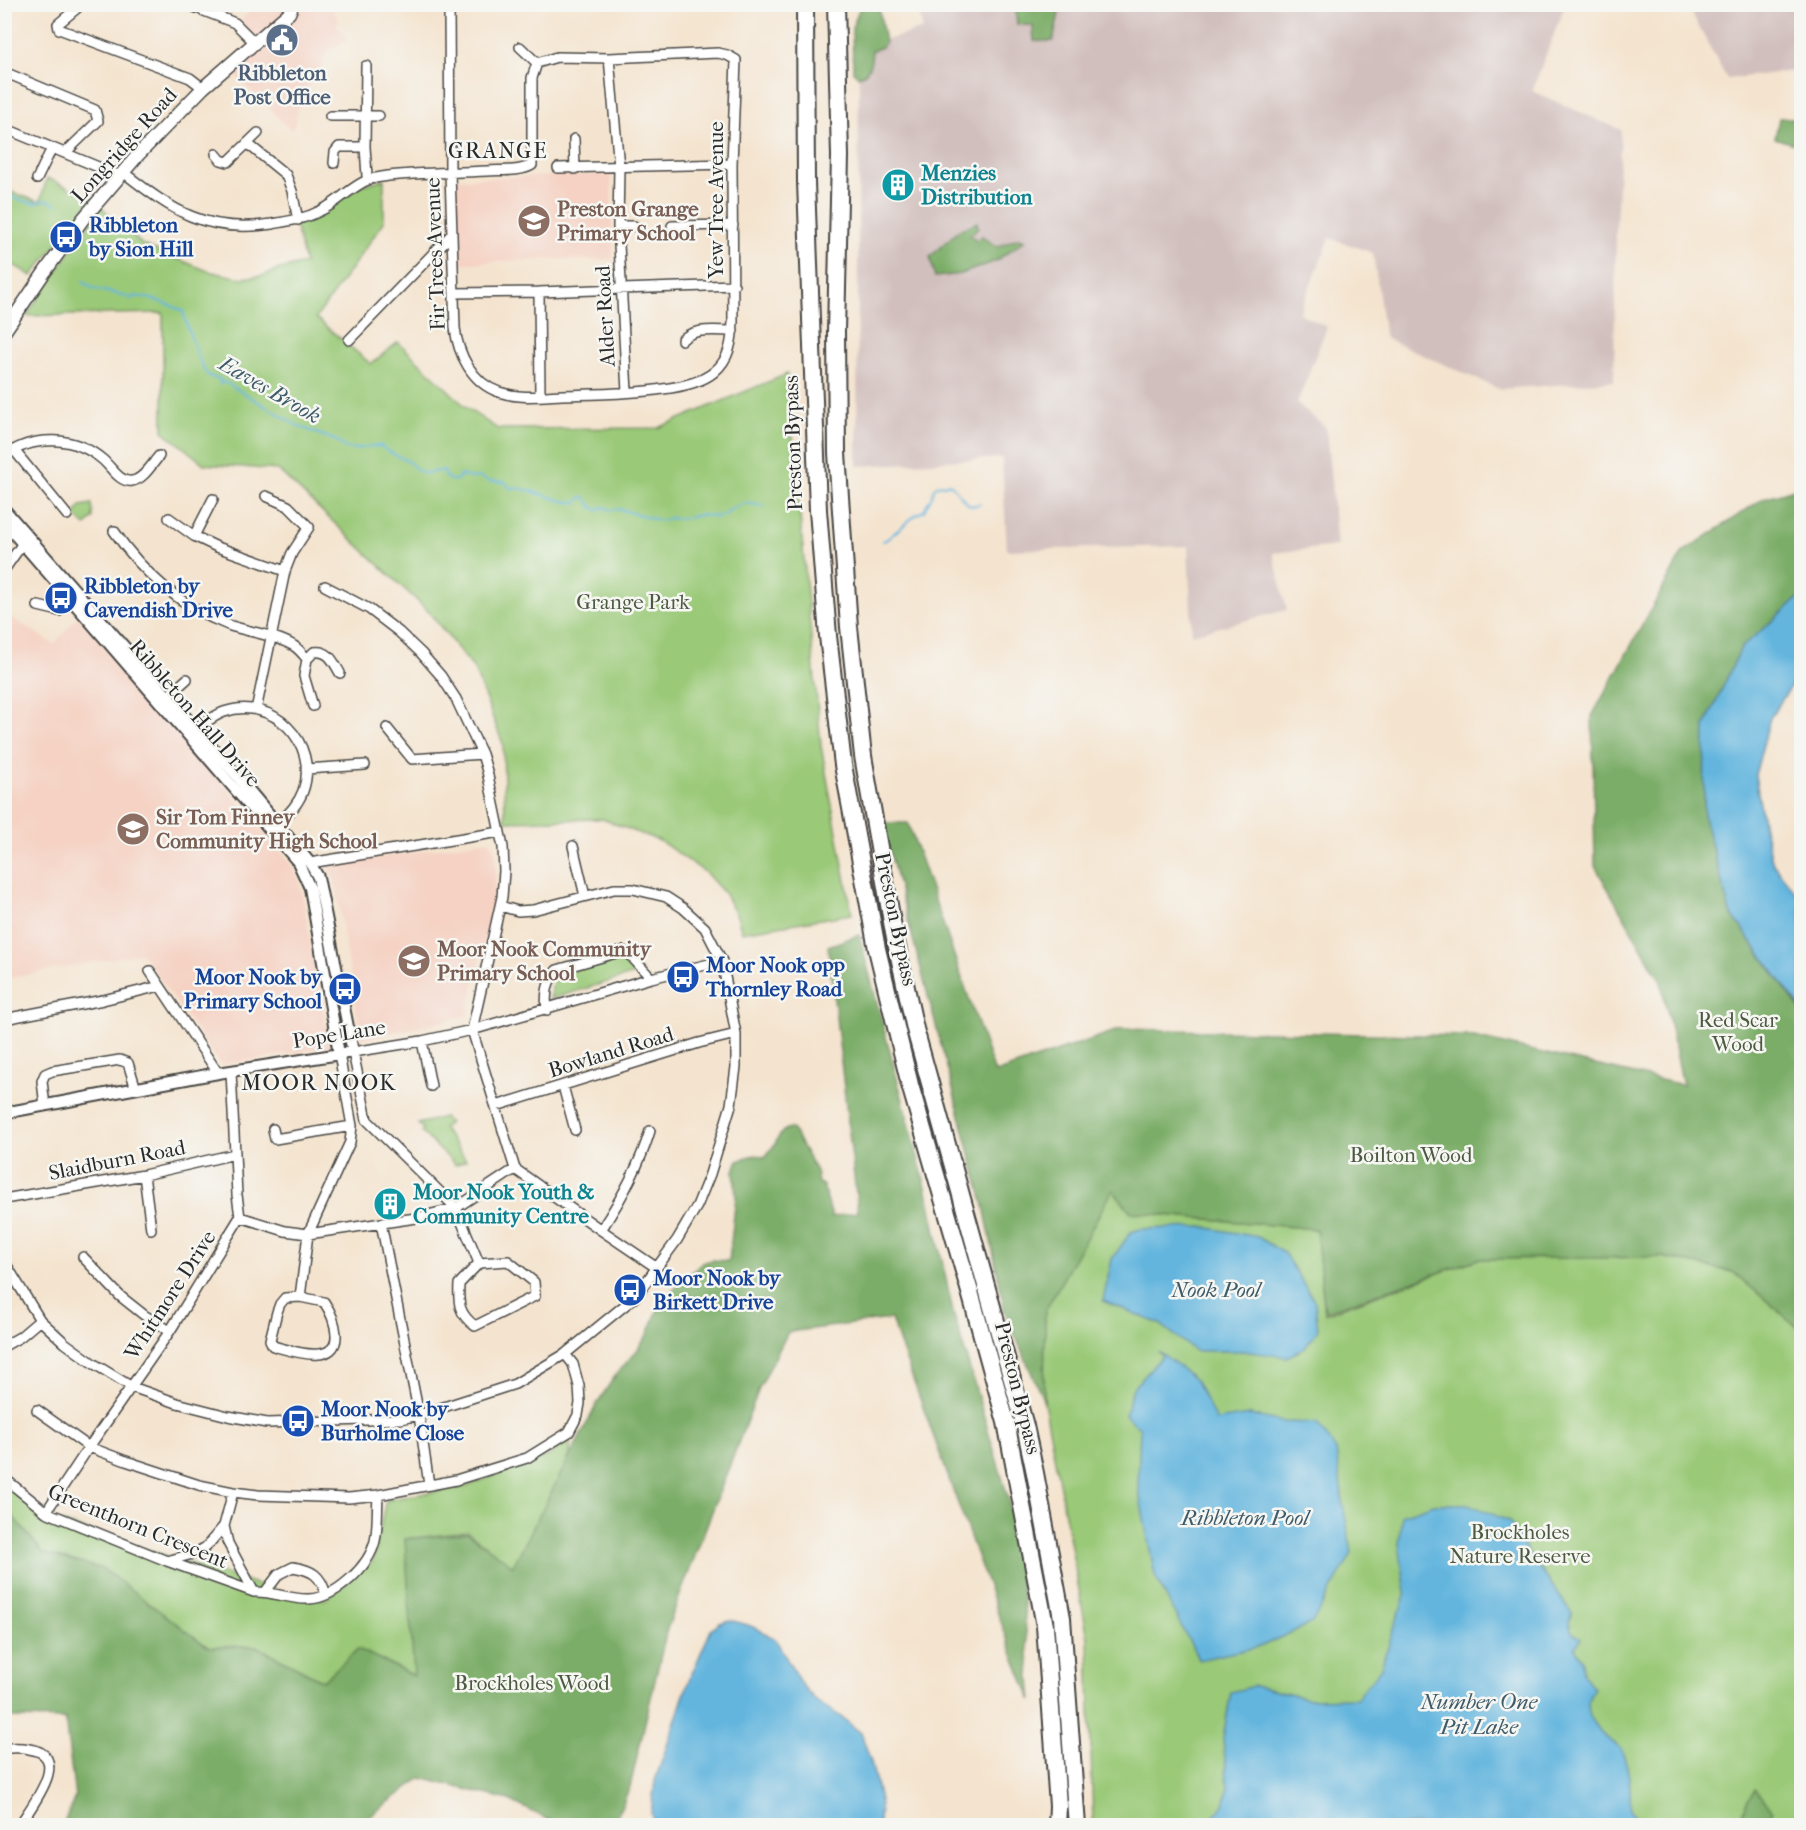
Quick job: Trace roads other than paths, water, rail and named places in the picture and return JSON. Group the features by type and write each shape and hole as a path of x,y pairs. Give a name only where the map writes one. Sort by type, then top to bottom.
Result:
{"highway":[{"name":"Preston Bypass","path":"804,4 806,182 818,510 828,636 843,765 877,949 910,1085 1006,1422 1046,1626 1058,1806 1057,1826"},
{"name":"Preston Bypass","path":"836,4 840,156 836,332 837,453 849,627 863,756 894,933 915,1029 1025,1426 1035,1473 1065,1641 1077,1826"},
{"path":"1048,1826 1054,1744"}],"main road":[{"name":"Longridge Road","path":"4,332 83,219 122,174 203,88 289,12 293,4"}],"street":[{"path":"82,4 58,24 59,29 190,78 203,88"},
{"path":"186,4 235,23 254,42"},
{"name":"Fir Trees Avenue","path":"449,4 450,173 456,339 470,368 480,381 498,392 521,396 627,392"},
{"path":"520,47 537,63"},
{"name":"Yew Tree Avenue","path":"609,58 718,53 736,60 732,164 733,341 728,355 714,372 698,380 663,389 627,392"},
{"path":"537,63 557,57 609,58"},
{"name":"Alder Road","path":"609,58 619,167 618,226 627,392"},
{"path":"4,128 122,174 177,210 216,225 246,227 298,220 321,211 369,180 404,175 526,168 532,165 532,78 537,63"},
{"path":"366,66 365,147 369,180"},
{"path":"4,72 95,110 98,121 65,153"},
{"path":"330,116 379,116"},
{"path":"216,154 221,160 228,162 258,133"},
{"path":"574,140 575,169"},
{"path":"248,144 286,176 292,191 298,220"},
{"path":"334,163 335,152 339,147 365,147"},
{"path":"37,179 52,148"},
{"path":"558,168 732,164"},
{"path":"672,226 733,225"},
{"path":"618,226 634,226"},
{"path":"349,340 452,234"},
{"path":"453,293 734,285"},
{"path":"539,292 540,396"},
{"path":"682,340 697,331 733,331"},
{"path":"4,456 29,444 45,441 71,443 96,455 123,479 130,481 140,478 159,456"},
{"path":"14,450 67,515"},
{"path":"256,710 285,571 292,553 309,527 288,506 266,496"},
{"path":"194,536 213,499"},
{"name":"Ribbleton Hall Drive","path":"4,509 72,599 85,608 167,697 192,732"},
{"path":"169,518 194,536 217,547 285,571"},
{"name":"Ribbleton Hall Drive","path":"4,522 26,540 306,866 318,877 353,1052"},
{"path":"114,531 157,581 182,601 224,624 282,639 296,647 307,659"},
{"path":"4,570 26,540"},
{"path":"325,586 369,609 422,653 456,699 482,754 503,847 504,871 500,906 472,1030 515,1169 657,1268"},
{"path":"38,606 59,611 72,599"},
{"path":"313,706 304,676 307,659 314,652 325,653 333,659 340,673"},
{"name":"Ribbleton Hall Drive","path":"167,697 187,679"},
{"path":"192,732 224,712 240,709 256,710 276,718 293,732 301,746 306,769 305,784 300,799 291,812 274,827"},
{"path":"387,728 412,759 482,754"},
{"path":"306,769 365,765"},
{"path":"306,866 500,832"},
{"path":"573,846 585,896"},
{"name":"Ribbleton Hall Drive","path":"306,866 339,1054"},
{"path":"5,1261 40,1320 65,1343 91,1362 132,1387 187,1405 267,1424 400,1419 419,1415 515,1384 565,1354 635,1297 677,1240 697,1206 711,1174 731,1105 736,1067 736,1034 722,961 705,928 683,908 666,897 633,889 614,889 533,910 518,911 500,906"},
{"path":"547,1010 545,996 553,974 557,970 623,951 628,953 651,978"},
{"name":"Pope Lane","path":"4,1113 219,1072 422,1041 547,1010 651,978 722,961"},
{"path":"150,971 219,1072"},
{"path":"4,1019 104,1000 160,986"},
{"name":"Bowland Road","path":"496,1106 699,1043 736,1034"},
{"path":"422,1041 431,1086"},
{"path":"353,1052 368,1120 456,1208 479,1263"},
{"path":"300,1297 308,1234 350,1142 352,1126 339,1054"},
{"path":"45,1106 42,1081 45,1074 52,1071 125,1061 128,1063 136,1089"},
{"name":"Whitmore Drive","path":"46,1512 170,1331 240,1217 231,1071"},
{"path":"563,1086 575,1130"},
{"path":"273,1129 275,1139 352,1126"},
{"path":"601,1230 629,1184 642,1157 650,1131"},
{"name":"Slaidburn Road","path":"4,1199 144,1175 235,1154"},
{"path":"240,1217 285,1231 308,1234 416,1218 456,1208 515,1169"},
{"path":"144,1175 151,1229"},
{"path":"381,1223 419,1415 429,1485"},
{"path":"83,1257 120,1296 144,1315 170,1331"},
{"path":"508,1261 534,1282 535,1296 475,1326 464,1318 459,1300 459,1284 479,1263 508,1261"},
{"path":"300,1297 324,1302 329,1309 334,1323 336,1344 325,1354 300,1353 273,1346 270,1340 280,1304 285,1298 300,1297"},
{"path":"4,1347 40,1320"},
{"path":"37,1410 89,1447 199,1485 258,1495 349,1498 378,1495 456,1480 527,1458 568,1432 578,1415 580,1403 579,1386 573,1364 565,1354"},
{"name":"Greenthorn Crescent","path":"4,1478 46,1512 167,1561 254,1592 266,1591 311,1599 326,1595 346,1583 368,1558 375,1542 378,1495"},
{"path":"167,1561 196,1553 206,1546 224,1526 233,1492"},
{"path":"224,1526 228,1543 254,1592"},
{"path":"266,1591 279,1574 293,1567 311,1572 318,1577 323,1583 326,1595"},
{"path":"4,1748 30,1749 40,1752 49,1768 45,1785 19,1826"}],"water":[{"path":"1801,596 1801,671 1770,718 1755,775 1773,864 1801,899 1801,1009 1730,912 1704,817 1705,726 1741,648"},
{"name":"Nook Pool","path":"1203,1227 1258,1237 1284,1253 1315,1302 1318,1330 1305,1348 1287,1357 1242,1351 1195,1351 1160,1324 1103,1301 1112,1259 1131,1232 1141,1229"},
{"name":"Ribbleton Pool","path":"1158,1351 1196,1381 1216,1420 1250,1415 1283,1422 1317,1423 1336,1450 1352,1553 1312,1623 1262,1646 1199,1660 1155,1576 1138,1488 1140,1428 1125,1415 1133,1388 1162,1356"},
{"name":"Number One Pit Lake","path":"1434,1504 1468,1504 1509,1521 1572,1613 1569,1622 1572,1632 1581,1638 1575,1648 1582,1660 1583,1674 1594,1688 1589,1700 1589,1711 1593,1723 1601,1733 1622,1752 1629,1776 1630,1811 1641,1823 1640,1825 1206,1825 1224,1805 1228,1789 1223,1738 1231,1692 1255,1686 1310,1699 1357,1698 1381,1668 1406,1593 1399,1544 1402,1515"},
{"path":"729,1620 748,1625 776,1640 801,1684 817,1702 840,1716 861,1733 880,1800 879,1825 654,1825 651,1813 655,1781 689,1680 711,1630"}],"waterway":[{"path":"4,195 35,204 46,200 57,205"},
{"name":"Eaves Brook","path":"83,281 99,290 131,299 134,296 153,299 183,311 197,354 204,370 209,375 220,379 220,384 225,382 298,426 337,441 346,448 381,446 422,472 444,470 445,476 450,480 457,480 460,475 480,477 487,481 505,482 510,488 528,490 570,502 578,502 580,498 585,497 597,510 604,507 611,510 618,509 662,521 699,515 716,518 726,515 728,511 744,503 765,506"},
{"name":"Eaves Brook","path":"882,541 924,511 934,488 940,484 949,483 971,506 980,504"}],"place":[{"name":"Ribbleton Post Office","path":"282,40"},
{"name":"Menzies Distribution","path":"898,185"},
{"name":"Preston Grange Primary School","path":"534,221"},
{"name":"Ribbleton by Sion Hill","path":"66,237"},
{"name":"Ribbleton by Cavendish Drive","path":"61,598"},
{"name":"Sir Tom Finney Community High School","path":"133,829"},
{"name":"Moor Nook Community Primary School","path":"414,961"},
{"name":"Moor Nook opp Thornley Road","path":"683,977"},
{"name":"Moor Nook by Primary School","path":"345,989"},
{"name":"Moor Nook Youth & Community Centre","path":"390,1204"},
{"name":"Moor Nook by Birkett Drive","path":"630,1290"},
{"name":"Moor Nook by Burholme Close","path":"298,1421"}],"district":[{"name":"GRANGE","path":"498,151"},
{"name":"MOOR NOOK","path":"319,1083"}],"park label":[{"name":"Grange Park","path":"633,602"},
{"name":"Red Scar Wood","path":"1738,1032"},
{"name":"Boilton Wood","path":"1411,1155"},
{"name":"Brockholes Nature Reserve","path":"1520,1544"},
{"name":"Brockholes Wood","path":"532,1683"}]}
